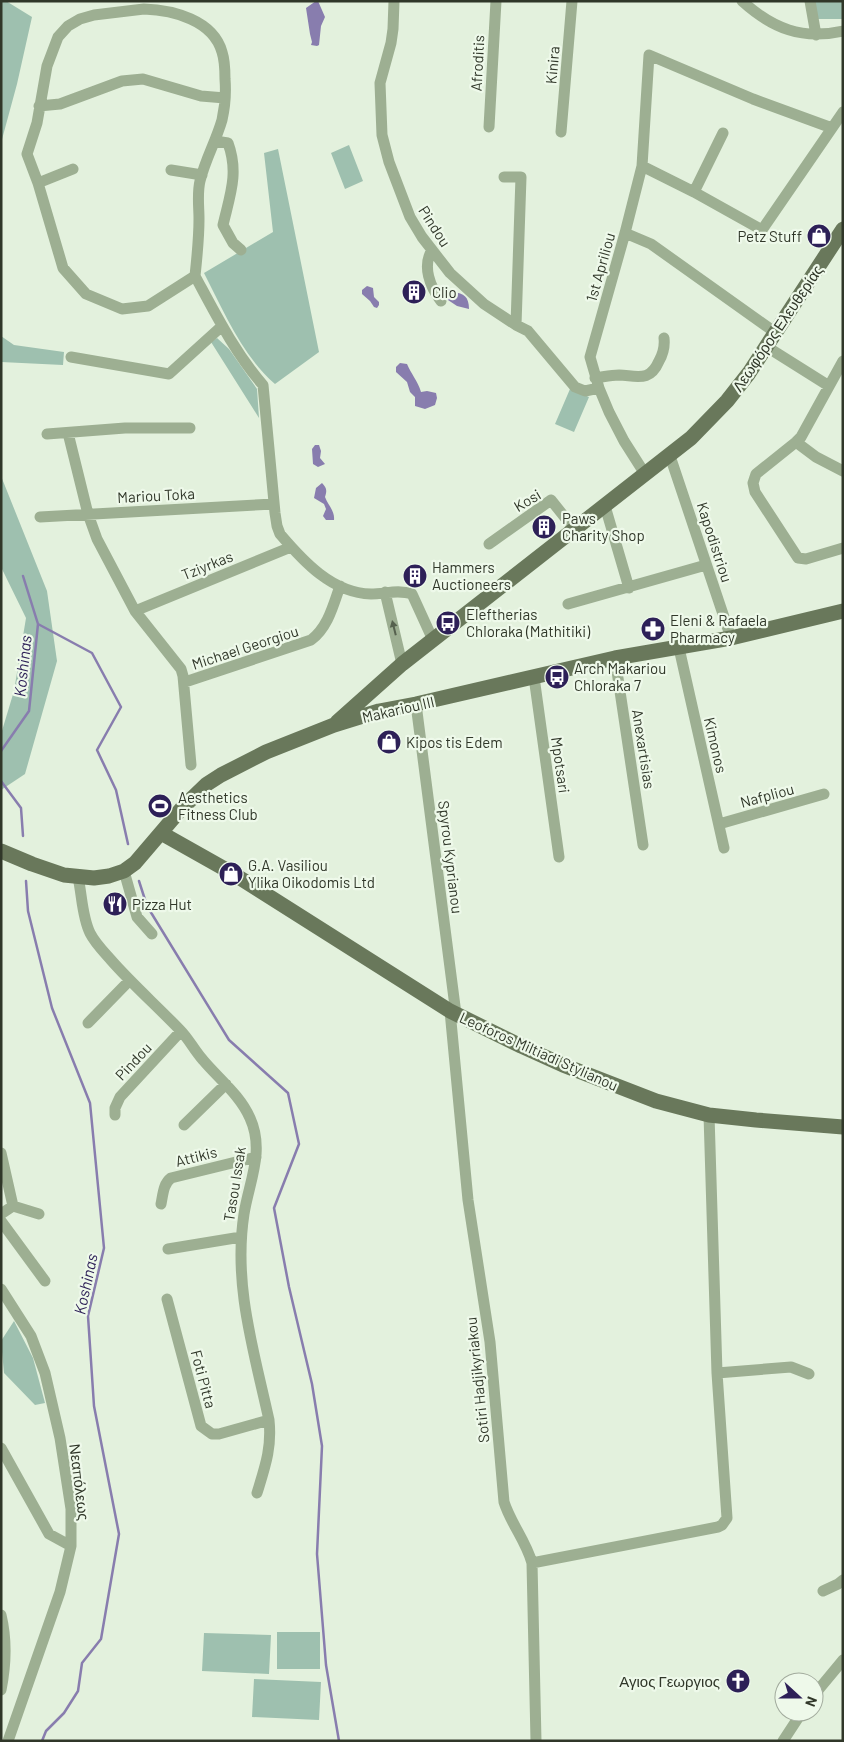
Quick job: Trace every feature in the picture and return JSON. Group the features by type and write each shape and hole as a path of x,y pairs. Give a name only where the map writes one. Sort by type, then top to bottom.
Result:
{"main road":[{"name":"Λεωφόρος Ελευθερίας","path":"334,725 402,664 691,438 727,401 749,373 776,332 838,247 843,229"},
{"name":"Makariou III","path":"1,852 56,872 78,877 102,877 124,871 142,857 178,812 207,784 235,767 280,746 334,725 379,711 615,658 730,638 843,611"},
{"path":"376,687 375,705 379,711"},
{"path":"178,812 174,829 187,847"},
{"name":"Leoforos Miltiadi Stylianou","path":"161,833 274,899 453,1012 521,1046 596,1079 656,1101 709,1114 843,1128"},
{"path":"142,857 153,851 170,846 187,847"}],"street":[{"name":"Pindou","path":"394,1 391,43 380,83 382,135 386,155 401,196 410,216 432,250 466,288 484,304 528,331 575,387 585,391 597,383 617,375 648,376 656,370 662,356 664,338"},
{"name":"Afroditis","path":"488,128 496,1"},
{"name":"Kinira","path":"561,132 572,1"},
{"path":"742,1 755,13 792,32 816,34 843,31"},
{"path":"810,1 816,34"},
{"path":"195,276 148,306 122,309 86,294 63,268 38,183 27,154 37,123 45,74 58,37 68,26 80,20 94,15 145,5 195,21 216,39 222,51 225,98 216,141 199,182 198,247 195,276 222,326 262,385 277,526 280,534 291,547 323,578 340,586 370,594 404,591 412,594 433,640"},
{"name":"1st Apriliou","path":"645,474 617,428 597,383 591,362 591,350 625,233 642,166 649,55 754,99 832,128"},
{"path":"40,106 55,106 122,81 142,79 201,96 225,98"},
{"path":"642,166 694,192 762,230 843,112"},
{"path":"694,192 723,133"},
{"path":"216,141 228,143 232,154 234,178 224,225 233,243 240,250"},
{"path":"38,183 73,170"},
{"path":"171,170 202,175"},
{"path":"504,177 521,176 516,325"},
{"path":"625,233 651,244 776,332"},
{"path":"432,250 428,257 428,274 434,291 441,301"},
{"path":"71,357 169,374 222,326"},
{"path":"767,347 829,386"},
{"path":"843,361 796,442 756,474 753,483 755,492 798,558 806,559 843,548"},
{"path":"47,434 125,428 190,428"},
{"path":"68,433 88,514 97,539 134,611 181,669 185,682 191,765"},
{"path":"796,442 811,454 843,471"},
{"name":"Kapodistriou","path":"670,456 730,638"},
{"name":"Kosi","path":"489,544 551,500 575,530"},
{"name":"Mariou Toka","path":"40,517 274,504"},
{"path":"605,506 629,588"},
{"name":"Tziyrkas","path":"134,611 291,547"},
{"path":"568,604 706,565"},
{"name":"Michael Georgiou","path":"185,682 311,640 322,630 340,586"},
{"path":"385,592 402,664"},
{"name":"Kimonos","path":"679,648 724,848"},
{"name":"Anexartisias","path":"615,658 643,845"},
{"name":"Mpotsari","path":"534,677 559,857"},
{"name":"Spyrou Kyprianou","path":"416,704 453,1012"},
{"name":"Nafpliou","path":"718,824 824,794"},
{"path":"124,871 137,916 152,934"},
{"name":"Tasou Issak","path":"78,877 89,932 100,948 129,980 181,1031 202,1060 226,1084 246,1109 251,1120 255,1134 256,1157 255,1170 244,1212 240,1266 242,1296 269,1420 270,1448 257,1493"},
{"path":"88,1023 129,980"},
{"name":"Sotiri Hadjikyriakou","path":"453,1012 468,1200 490,1342 504,1502 532,1563 536,1741"},
{"name":"Pindou","path":"115,1115 115,1108 120,1097 181,1031"},
{"path":"184,1125 226,1084"},
{"path":"532,1563 708,1529 722,1525 728,1514 717,1373 709,1114"},
{"path":"1,1153 13,1206"},
{"name":"Attikis","path":"161,1204 164,1188 167,1181 171,1178 256,1157"},
{"path":"1,1214 13,1206"},
{"path":"13,1206 38,1214"},
{"path":"1,1221 45,1281"},
{"path":"168,1249 241,1237"},
{"name":"Νεαπόλεως","path":"1,1289 31,1336 45,1373 60,1438 71,1509 71,1546 60,1592 8,1741"},
{"name":"Foti Pitta","path":"167,1300 201,1426 212,1434 219,1434 269,1420"},
{"path":"717,1373 791,1367 809,1374"},
{"path":"1,1448 6,1468 49,1534 71,1546"},
{"path":"823,1591 843,1580"},
{"path":"1,1615 5,1634 5,1671 1,1690"},
{"path":"824,1683 843,1660"},
{"path":"783,1741 795,1722"}],"green space":[{"path":"1,1 6,1 32,17 1,143"},
{"path":"814,1 843,1 843,19 816,19"},
{"path":"349,145 363,181 345,189 331,153"},
{"path":"278,149 319,352 275,384 243,347 204,273 273,232 264,153"},
{"path":"1,336 14,345 64,352 63,365 1,362"},
{"path":"217,338 229,349 257,389 259,418 211,342"},
{"path":"570,389 589,397 574,432 555,424"},
{"path":"1,476 47,591 57,661 25,774 1,790 1,734 14,691 26,618 1,567"},
{"path":"14,1321 33,1358 45,1403 35,1405 4,1373 1,1341"},
{"path":"277,1632 320,1632 320,1669 277,1669"},
{"path":"204,1633 271,1635 269,1674 202,1671"},
{"path":"254,1679 321,1682 319,1720 252,1717"}],"shaded area":[{"path":"318,1 325,17 321,26 319,45 317,46 311,45 306,8"},
{"path":"367,286 373,288 374,297 379,302 377,308 362,294 362,290"},
{"path":"453,292 465,296 469,309 457,306 445,298"},
{"path":"400,363 407,364 421,392 436,393 435,405 425,409 415,406 415,397 410,392 407,382 396,372 396,367"},
{"path":"315,445 319,445 321,451 320,458 325,464 318,467 313,464 312,449"},
{"path":"322,483 326,488 325,497 334,520 326,520 323,516 326,509 324,504 314,498 316,488"}],"waterway":[{"name":"Koshinas","path":"1,751 29,711 38,624 23,576"},
{"path":"38,624 92,653 121,707 97,750 116,790 128,844"},
{"name":"Koshinas","path":"1,781 21,808 23,836"},
{"name":"Koshinas","path":"26,881 28,911 52,1008 90,1103 104,1248 88,1316 94,1406 119,1534 101,1639 82,1663 78,1691 64,1713 46,1731 42,1741"},
{"path":"139,881 147,906 229,1040 288,1093 299,1144 274,1208 289,1287 312,1384 322,1446 317,1554 326,1665 339,1741"}],"place":[{"name":"Petz Stuff","path":"819,236"},
{"name":"Clio","path":"414,292"},
{"name":"Paws Charity Shop","path":"544,527"},
{"name":"Hammers Auctioneers","path":"415,576"},
{"name":"Eleftherias Chloraka (Mathitiki)","path":"448,623"},
{"name":"Eleni & Rafaela Pharmacy","path":"653,629"},
{"name":"Arch Makariou Chloraka 7","path":"557,677"},
{"name":"Kipos tis Edem","path":"389,742"},
{"name":"Aesthetics Fitness Club","path":"160,806"},
{"name":"G.A. Vasiliou Ylika Oikodomis Ltd","path":"231,874"},
{"name":"Pizza Hut","path":"115,904"},
{"name":"Αγιος Γεωργιος","path":"738,1681"}]}
